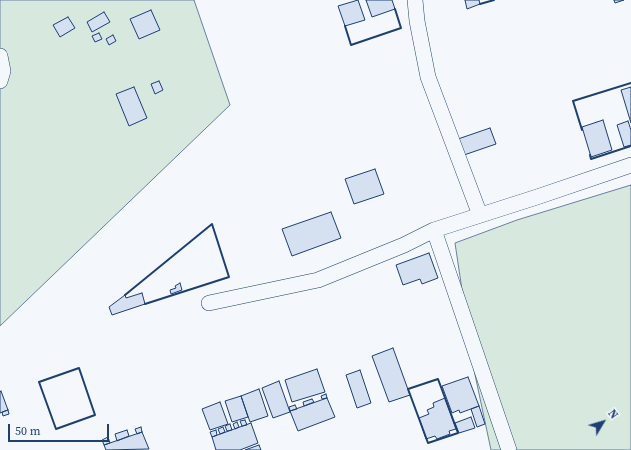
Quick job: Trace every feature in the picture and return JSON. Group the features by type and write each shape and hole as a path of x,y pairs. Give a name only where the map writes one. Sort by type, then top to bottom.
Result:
{"street":[{"path":"415,0 417,21 428,77 480,215"},
{"path":"0,56 3,71 0,81"},
{"path":"209,303 318,280 404,245 434,230 631,165"},
{"path":"434,230 509,450"}],"shaded area":[{"path":"0,0 194,0 230,105 0,326"},
{"path":"631,185 631,450 491,450 474,370 455,243 517,220"}],"building":[{"path":"358,0 365,20 345,26 338,6"},
{"path":"366,0 392,0 395,9 372,17"},
{"path":"465,0 479,0 480,4 467,9"},
{"path":"614,0 624,0 615,3"},
{"path":"151,10 160,30 139,39 130,19"},
{"path":"104,12 110,22 92,32 87,22"},
{"path":"68,17 75,28 60,37 53,25"},
{"path":"99,33 102,39 95,42 92,36"},
{"path":"113,35 116,41 109,45 106,39"},
{"path":"159,81 163,90 155,94 151,84"},
{"path":"134,87 147,118 129,126 116,94"},
{"path":"631,87 631,123 621,90"},
{"path":"603,120 612,150 591,157 582,127"},
{"path":"628,121 631,130 631,145 624,147 617,125"},
{"path":"490,128 496,144 464,155 458,139"},
{"path":"375,169 384,194 354,204 345,179"},
{"path":"331,212 341,238 292,256 282,229"},
{"path":"429,253 438,278 422,284 420,279 403,285 396,265"},
{"path":"180,283 182,290 171,294 170,290 176,288 175,286"},
{"path":"142,293 145,304 112,315 109,307 125,295 126,298"},
{"path":"393,348 410,395 389,402 372,356"},
{"path":"317,369 325,392 292,402 285,380"},
{"path":"360,370 371,403 357,408 346,375"},
{"path":"468,377 479,406 460,413 459,410 452,413 442,386"},
{"path":"279,381 290,412 273,418 262,388"},
{"path":"259,389 268,416 250,422 241,396"},
{"path":"1,391 8,410 0,413 0,392"},
{"path":"326,394 327,398 322,399 321,396"},
{"path":"241,396 248,417 232,422 225,401"},
{"path":"327,398 335,417 298,431 290,411"},
{"path":"445,398 456,429 449,431 450,434 437,439 435,436 426,439 419,418 429,414 427,410 434,407 433,403"},
{"path":"312,399 314,402 304,406 303,402"},
{"path":"220,402 228,424 210,430 202,409"},
{"path":"295,405 297,409 290,411 289,407"},
{"path":"479,406 485,424 477,427 471,409"},
{"path":"8,410 9,414 3,416 2,412"},
{"path":"471,417 475,428 459,433 455,423"},
{"path":"245,420 247,425 242,426 240,421"},
{"path":"237,422 239,427 235,429 233,424"},
{"path":"251,423 258,443 240,450 216,450 212,437"},
{"path":"230,424 232,430 227,431 225,426"},
{"path":"141,427 142,432 137,434 135,429"},
{"path":"223,427 225,432 220,434 218,429"},
{"path":"127,430 129,436 117,441 115,434"},
{"path":"216,430 217,435 212,437 210,432"},
{"path":"142,432 149,449 106,450 104,445"},
{"path":"108,437 110,443 104,445 102,440"},
{"path":"259,445 261,450 245,450"}],"wall":[{"path":"480,4 494,0"},
{"path":"345,26 351,45 401,28 395,9"},
{"path":"582,130 573,101 631,83"},
{"path":"590,155 591,159 631,146"},
{"path":"125,295 212,224 229,277 145,304"},
{"path":"79,368 95,415 56,429 39,382 79,368"},
{"path":"438,379 458,433 428,443 408,389 438,379"}]}
